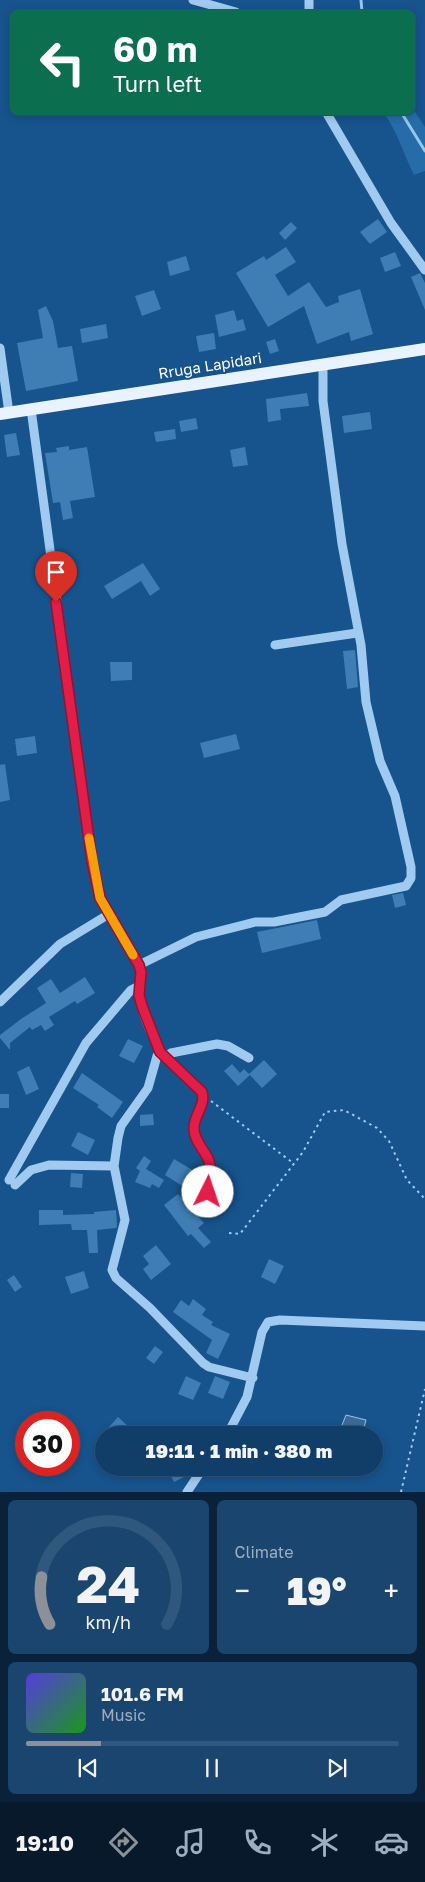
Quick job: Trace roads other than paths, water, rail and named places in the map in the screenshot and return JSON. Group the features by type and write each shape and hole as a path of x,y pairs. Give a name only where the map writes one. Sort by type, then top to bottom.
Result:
{"main road":[{"name":"Rruga Lapidari","path":"4,413 425,349"}],"street":[{"path":"192,0 229,10"},
{"path":"328,115 391,223 425,270"},
{"path":"0,348 4,413"},
{"path":"139,965 196,937 255,922 274,922 325,912 341,900 406,886 410,883 411,867 395,796 382,766 366,702 361,645 357,633 337,506 324,401 323,365"},
{"path":"31,409 92,861 100,898 139,965 141,972 139,986 142,1006 163,1054 202,1092 204,1097 193,1128 195,1136 209,1161 208,1192"},
{"path":"275,645 357,633"},
{"path":"0,1002 60,944 109,914"},
{"path":"114,1166 49,1165 31,1170 12,1182 86,1043 131,990 139,986"},
{"path":"249,1058 228,1046 217,1044 163,1054 154,1062 148,1088 121,1126 114,1166 125,1220 112,1270 116,1278 150,1308 203,1363 210,1367 253,1378"},
{"path":"232,1426 247,1397 253,1378 262,1332 268,1322 280,1320 425,1326"},
{"path":"187,1492 198,1476"}],"waterway":[{"path":"361,0 362,10"},
{"path":"403,115 425,151"}]}
